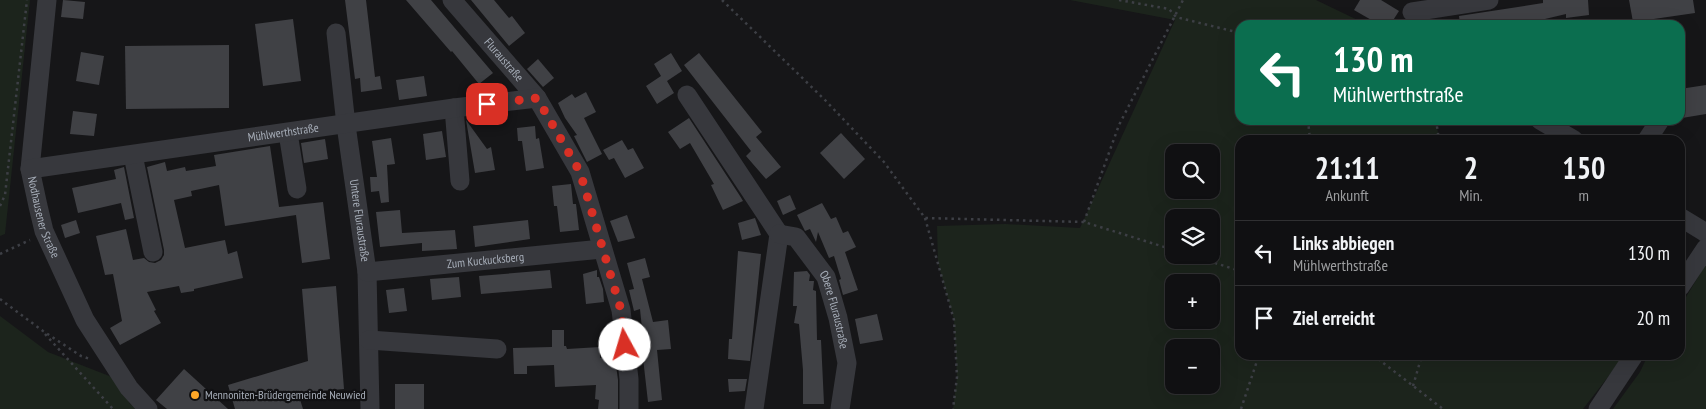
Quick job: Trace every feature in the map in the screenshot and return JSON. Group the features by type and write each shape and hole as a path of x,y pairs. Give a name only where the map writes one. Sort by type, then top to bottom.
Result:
{"street":[{"name":"Nodhausener Straße","path":"47,0 30,169 44,231 85,320 129,388 148,409"},
{"name":"Fluraustraße","path":"452,0 537,98 580,172 621,310 629,409"},
{"path":"1412,12 1489,0"},
{"name":"Untere Fluraustraße","path":"336,33 346,124 367,272 370,409"},
{"path":"687,95 779,234 754,409"},
{"name":"Mühlwerthstraße","path":"30,169 454,108 537,98"},
{"path":"454,108 460,181"},
{"path":"1548,125 1566,135"},
{"path":"288,133 297,189"},
{"path":"133,155 154,252"},
{"path":"1685,220 1706,233"},
{"name":"Obere Fluraustraße","path":"779,234 796,237 826,277 838,318 847,363 840,409"},
{"path":"1685,280 1706,248"},
{"name":"Zum Kuckucksberg","path":"367,272 602,249"},
{"path":"369,340 497,349"},
{"path":"1598,409 1631,360"}],"path":[{"path":"0,206 5,195 27,0"},
{"path":"722,0 825,100 884,162 925,218 954,320 956,377 952,409"},
{"path":"1119,0 1169,9 1176,17 1235,32"},
{"path":"1084,222 1119,125 1176,17 1183,0"},
{"path":"925,218 1084,222 1165,247"},
{"path":"0,254 23,244 44,231"},
{"path":"1220,264 1235,268"},
{"path":"0,299 43,331 82,356 114,366"},
{"path":"43,331 113,409"},
{"path":"1241,409 1257,360"},
{"path":"1380,360 1443,409"},
{"path":"1413,386 1421,360"}],"shaded area":[{"path":"0,0 30,0 5,234 0,236"},
{"path":"1070,0 1316,0 1358,20 1235,20 1235,125 1437,125 1438,135 1235,135 1235,360 1621,360 1583,409 953,409 957,377 954,320 938,263 937,226 1005,224 1080,228 1175,20"},
{"path":"1706,264 1706,409 1613,409 1640,372 1646,360 1685,360 1685,299"},
{"path":"0,316 48,352 117,379 130,404 137,409 0,409"}],"building":[{"path":"63,0 85,2 83,19 61,17"},
{"path":"345,0 366,0 375,77 380,76 382,89 361,92 360,78 355,79"},
{"path":"406,0 431,0 493,73 479,84"},
{"path":"471,0 494,0 509,18 512,16 525,33 509,46"},
{"path":"1360,0 1381,0 1399,11 1393,20 1371,20 1354,10"},
{"path":"1543,0 1588,0 1589,15 1566,18 1566,14 1541,20 1459,20 1459,16 1543,3"},
{"path":"1629,0 1693,0 1695,13 1647,20 1633,20"},
{"path":"293,19 301,81 263,86 255,24"},
{"path":"229,45 229,108 126,109 125,46"},
{"path":"81,52 104,56 99,85 76,81"},
{"path":"671,53 682,71 667,81 674,93 657,104 646,86 661,76 654,64"},
{"path":"699,53 762,132 756,137 781,167 766,179 746,156 751,151 684,65"},
{"path":"538,59 554,78 543,87 527,69"},
{"path":"424,76 427,96 399,100 396,80"},
{"path":"1706,85 1706,114 1685,118 1685,88"},
{"path":"586,92 596,112 584,118 602,154 587,162 574,136 577,135 565,118 558,103 572,94 575,98"},
{"path":"73,111 97,114 94,136 70,134"},
{"path":"689,118 743,201 723,210 711,185 714,184 690,143 680,149 668,132"},
{"path":"466,120 487,149 491,147 495,170 475,173"},
{"path":"535,126 536,139 539,138 544,168 526,171 522,141 518,141 517,128"},
{"path":"442,131 446,157 426,160 423,134"},
{"path":"841,133 865,159 844,179 820,153"},
{"path":"391,138 395,164 387,165 389,202 381,203 379,191 371,192 370,177 377,177 372,141"},
{"path":"325,139 328,159 304,163 301,143"},
{"path":"622,140 628,150 633,148 644,168 625,178 614,158 609,160 603,150"},
{"path":"270,146 279,207 323,202 330,259 302,263 296,215 225,226 219,185 191,191 192,196 174,200 185,248 225,240 228,254 237,251 243,278 181,293 179,286 147,292 161,323 120,345 110,328 122,321 113,274 105,275 96,236 126,229 133,260 144,258 149,262 155,263 161,260 164,250 147,167 165,162 167,171 185,167 186,171 216,166 214,155"},
{"path":"124,167 134,218 125,220 121,203 78,213 72,188 116,179 114,170"},
{"path":"571,184 579,230 560,232 552,186"},
{"path":"790,195 796,209 783,215 777,201"},
{"path":"822,203 831,219 836,217 843,233 848,231 856,247 845,252 858,290 843,295 839,280 841,279 834,256 829,258 818,232 816,242 810,229 805,231 797,215"},
{"path":"400,210 402,233 455,230 457,249 422,251 422,243 380,247 376,212"},
{"path":"627,215 635,238 618,242 610,221"},
{"path":"755,218 761,235 742,240 738,223"},
{"path":"76,220 80,233 65,238 61,225"},
{"path":"528,220 530,239 475,247 473,226"},
{"path":"738,251 761,254 750,361 728,359 729,339 732,339"},
{"path":"645,258 650,277 642,279 653,322 668,320 671,349 657,350 662,400 648,402 640,309 634,311 629,290 634,289 627,263"},
{"path":"550,270 552,288 481,294 479,276"},
{"path":"597,270 597,277 599,277 603,289 604,302 586,304 583,274"},
{"path":"807,271 810,275 809,281 814,281 813,290 816,291 817,340 821,340 824,404 803,404 803,370 799,324 794,323 797,306 793,306 794,272"},
{"path":"459,277 461,297 432,300 430,279"},
{"path":"336,286 344,389 298,393 303,409 235,409 228,385 308,361 302,289"},
{"path":"404,288 407,311 389,313 386,290"},
{"path":"877,314 883,340 860,344 855,319"},
{"path":"552,330 564,330 564,346 567,349 600,347 600,358 615,358 618,380 618,409 598,409 599,400 595,399 596,385 555,387 554,365 527,366 527,374 514,374 513,348 552,347"},
{"path":"184,369 228,409 167,409 156,400"},
{"path":"728,379 747,379 745,391 729,392"},
{"path":"395,384 424,384 424,409 395,409"}],"place":[{"name":"Mennoniten-Brüdergemeinde Neuwied","path":"195,395"}],"route":[{"path":"487,104 537,98 580,172 621,310 625,345"}]}
